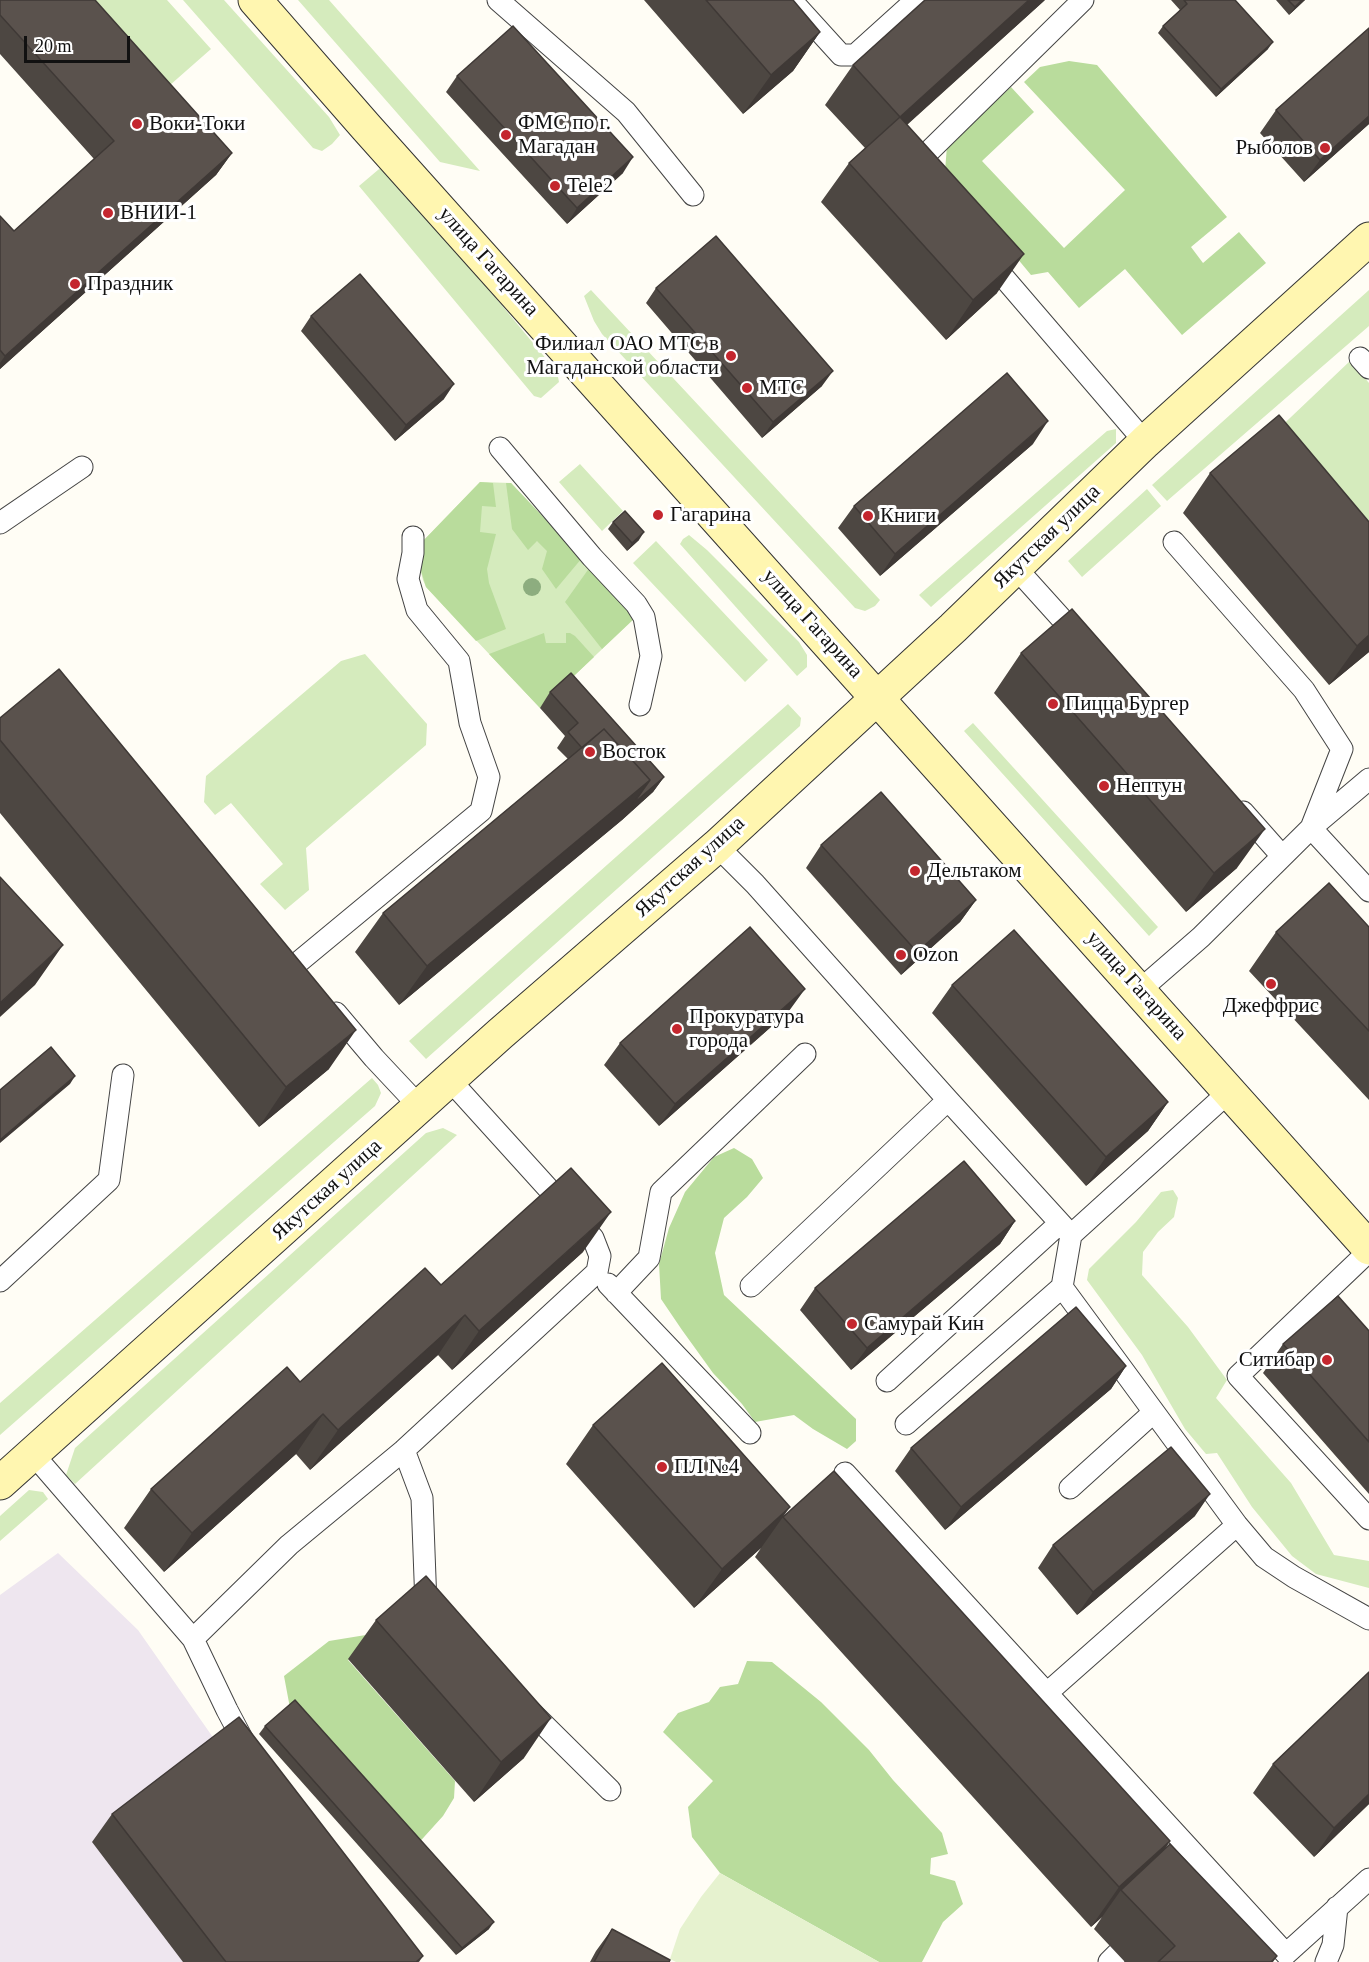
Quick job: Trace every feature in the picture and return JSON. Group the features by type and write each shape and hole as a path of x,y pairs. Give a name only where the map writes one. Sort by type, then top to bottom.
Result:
{"street":[{"name":"улица Гагарина","path":"255,0 1369,1249"},
{"name":"Якутская улица","path":"0,1483 449,1079 717,846 1145,442 1369,239"}],"lane":[{"path":"498,0 626,112 693,195"},
{"path":"791,0 841,55 855,55 916,0"},
{"path":"926,187 911,170 1083,0"},
{"path":"972,241 1145,442"},
{"path":"500,448 592,557 636,604 644,617 651,656 640,705"},
{"path":"0,523 82,468"},
{"path":"296,965 481,811 489,777 470,723 459,661 417,610 408,579 413,537"},
{"path":"1174,542 1304,690 1342,749 1311,828"},
{"path":"1015,567 1092,653"},
{"path":"1140,990 1201,937 1311,828 1369,779"},
{"path":"1228,796 1282,856"},
{"path":"1311,828 1369,891"},
{"path":"717,846 755,884 1065,1229 1062,1287 1237,1526 1264,1557 1294,1577 1369,1619"},
{"path":"280,947 310,982"},
{"path":"324,999 374,1058 420,1106"},
{"path":"616,1293 649,1258 661,1192 805,1054"},
{"path":"0,1281 109,1180 123,1075"},
{"path":"193,1639 289,1545 404,1450 597,1272 600,1256 593,1238 449,1079"},
{"path":"887,1381 1230,1091"},
{"path":"751,1286 948,1100"},
{"path":"1369,1249 1238,1376 1369,1519"},
{"path":"597,1272 750,1433"},
{"path":"906,1424 1062,1287"},
{"path":"1070,1488 1154,1412"},
{"path":"404,1450 422,1498 426,1611 435,1619"},
{"path":"33,1454 193,1639 227,1710 258,1764"},
{"path":"845,1473 1286,1954 1369,1879"},
{"path":"1047,1693 1237,1526"},
{"path":"510,1692 610,1790"},
{"path":"1193,1886 1210,1870"},
{"path":"1326,1962 1333,1945 1337,1907"}],"shaded area":[{"path":"58,1553 138,1630 219,1746 385,1962 0,1962 0,1595"}],"green space":[{"path":"64,0 167,0 211,49 153,100"},
{"path":"183,0 224,0 329,117 340,135 332,144 322,151 313,148"},
{"path":"298,0 329,0 480,171 440,162"},
{"path":"1069,61 1097,65 1227,217 1191,247 1203,263 1239,232 1266,263 1182,335 1125,269 1079,308 1048,272 1031,275 945,171 947,146 1011,87 1034,112 982,161 1064,248 1125,190 1024,82 1040,67"},
{"path":"385,164 557,372 559,382 541,398 534,396 359,186"},
{"path":"591,290 880,600 875,606 865,611 855,608 602,334 584,296"},
{"path":"1369,290 1369,326 1167,501 1152,485"},
{"path":"1350,361 1369,383 1369,594 1251,455"},
{"path":"1116,429 1116,443 931,607 919,595 1107,431"},
{"path":"580,464 623,511 602,531 559,482"},
{"path":"480,482 511,483 637,616 540,708 426,587 423,580 419,564 424,540"},
{"path":"480,482 493,483 496,507 482,506 480,532 496,534 487,569 489,583 506,629 476,641 426,587 419,564 424,540"},
{"path":"506,483 511,483 582,558 556,589 542,569 547,551 537,541 528,550 512,529"},
{"path":"1147,489 1161,506 1082,577 1068,561"},
{"path":"689,535 799,642 807,655 807,667 797,676 680,544"},
{"path":"656,541 768,660 745,682 633,563"},
{"path":"590,567 637,616 602,649 565,602"},
{"path":"544,633 546,643 566,643 566,633 570,633 594,657 540,708 489,654"},
{"path":"365,654 427,724 426,745 306,848 309,890 285,910 260,884 283,864 231,803 215,815 204,802 206,776 341,661"},
{"path":"788,704 801,718 800,726 426,1059 409,1041"},
{"path":"973,723 1158,927 1149,936 964,731"},
{"path":"372,1078 381,1093 375,1106 0,1435 0,1403"},
{"path":"443,1128 457,1135 75,1484 66,1475 75,1448 426,1133"},
{"path":"734,1148 752,1159 763,1178 747,1197 724,1218 715,1253 724,1295 856,1419 856,1441 847,1449 794,1415 755,1422 742,1404 713,1373 661,1299 659,1264 669,1228 685,1192 714,1157"},
{"path":"1173,1190 1178,1198 1174,1217 1158,1232 1143,1252 1142,1275 1188,1327 1227,1380 1216,1398 1291,1483 1334,1555 1369,1561 1369,1588 1316,1574 1292,1556 1252,1507 1217,1453 1206,1454 1185,1429 1142,1355 1087,1280 1089,1269 1136,1222 1161,1192"},
{"path":"29,1490 43,1492 48,1499 0,1541 0,1516"},
{"path":"378,1633 348,1660 455,1781 454,1798 443,1816 415,1847 290,1708 284,1676 329,1641"},
{"path":"747,1661 772,1662 821,1702 869,1750 942,1833 948,1854 931,1858 930,1874 955,1881 963,1904 943,1922 922,1962 879,1962 720,1873 692,1837 688,1807 713,1781 663,1732 678,1713 709,1702 720,1687 738,1684"},
{"path":"720,1873 879,1962 676,1962 670,1959 680,1929"}],"building":[{"name":"ВНИИ-1","path":"0,0 95,0 232,153 5,356 0,350 0,216 14,231 114,141 0,15"},
{"path":"706,0 793,0 820,32 771,75"},
{"path":"925,0 1029,0 900,117 853,65"},
{"path":"1184,0 1235,0 1273,42 1221,89 1163,26 1187,4"},
{"path":"1288,0 1302,0 1295,7"},
{"path":"513,26 633,157 577,208 457,76"},
{"path":"1369,28 1369,116 1320,160 1276,110"},
{"path":"900,117 1024,254 973,300 849,163"},
{"path":"716,236 833,371 773,422 656,288"},
{"path":"360,274 454,384 406,425 311,316"},
{"path":"1007,373 1048,421 895,554 854,506"},
{"path":"1279,415 1369,522 1369,635 1357,646 1210,473"},
{"path":"625,511 644,532 632,543 613,522"},
{"path":"1072,609 1265,829 1214,873 1021,653"},
{"path":"59,669 356,1030 286,1087 0,740 0,718"},
{"path":"571,673 664,777 633,804 650,780 604,729 582,748 568,732 578,723 550,692"},
{"path":"604,729 650,780 427,966 383,913"},
{"path":"881,792 976,900 917,952 821,845"},
{"path":"0,877 63,945 0,1003"},
{"path":"1329,883 1369,927 1369,1031 1276,932"},
{"path":"750,927 805,989 675,1104 620,1043"},
{"path":"1014,930 1168,1102 1106,1157 952,985"},
{"path":"51,1047 75,1076 0,1140 0,1090"},
{"path":"964,1161 1015,1221 867,1348 815,1288"},
{"path":"571,1168 611,1212 479,1331 465,1315 338,1430 323,1414 192,1533 151,1489 287,1367 300,1382 425,1268 441,1285"},
{"path":"1338,1296 1369,1331 1369,1442 1283,1344"},
{"path":"1076,1307 1126,1366 961,1507 911,1448"},
{"path":"662,1363 790,1507 722,1569 593,1425"},
{"path":"1171,1447 1210,1494 1093,1592 1053,1545"},
{"path":"834,1471 1170,1841 1119,1887 783,1517"},
{"path":"426,1576 551,1718 501,1762 376,1620"},
{"path":"1369,1672 1369,1794 1334,1828 1273,1764"},
{"path":"295,1700 494,1922 462,1948 265,1726"},
{"path":"239,1717 423,1956 416,1962 226,1962 112,1814"},
{"path":"1170,1844 1277,1956 1271,1962 1158,1962 1175,1946 1121,1890"},
{"path":"612,1929 670,1960 669,1962 594,1962"}],"place":[{"name":"Воки-Токи","path":"137,124"},
{"name":"ФМС по г. Магадан","path":"506,135"},
{"name":"Рыболов","path":"1325,148"},
{"name":"Tele2","path":"555,186"},
{"name":"ВНИИ-1","path":"108,213"},
{"name":"Праздник","path":"75,284"},
{"name":"Филиал ОАО МТС в Магаданской области","path":"731,356"},
{"name":"МТС","path":"747,388"},
{"name":"Гагарина","path":"658,515"},
{"name":"Книги","path":"868,516"},
{"name":"Пицца Бургер","path":"1053,704"},
{"name":"Восток","path":"590,752"},
{"name":"Нептун","path":"1104,786"},
{"name":"Дельтаком","path":"915,871"},
{"name":"Ozon","path":"901,955"},
{"name":"Джеффрис","path":"1271,984"},
{"name":"Прокуратура города","path":"677,1029"},
{"name":"Самурай Кин","path":"852,1324"},
{"name":"Ситибар","path":"1327,1360"},
{"name":"ПЛ №4","path":"662,1467"}]}
